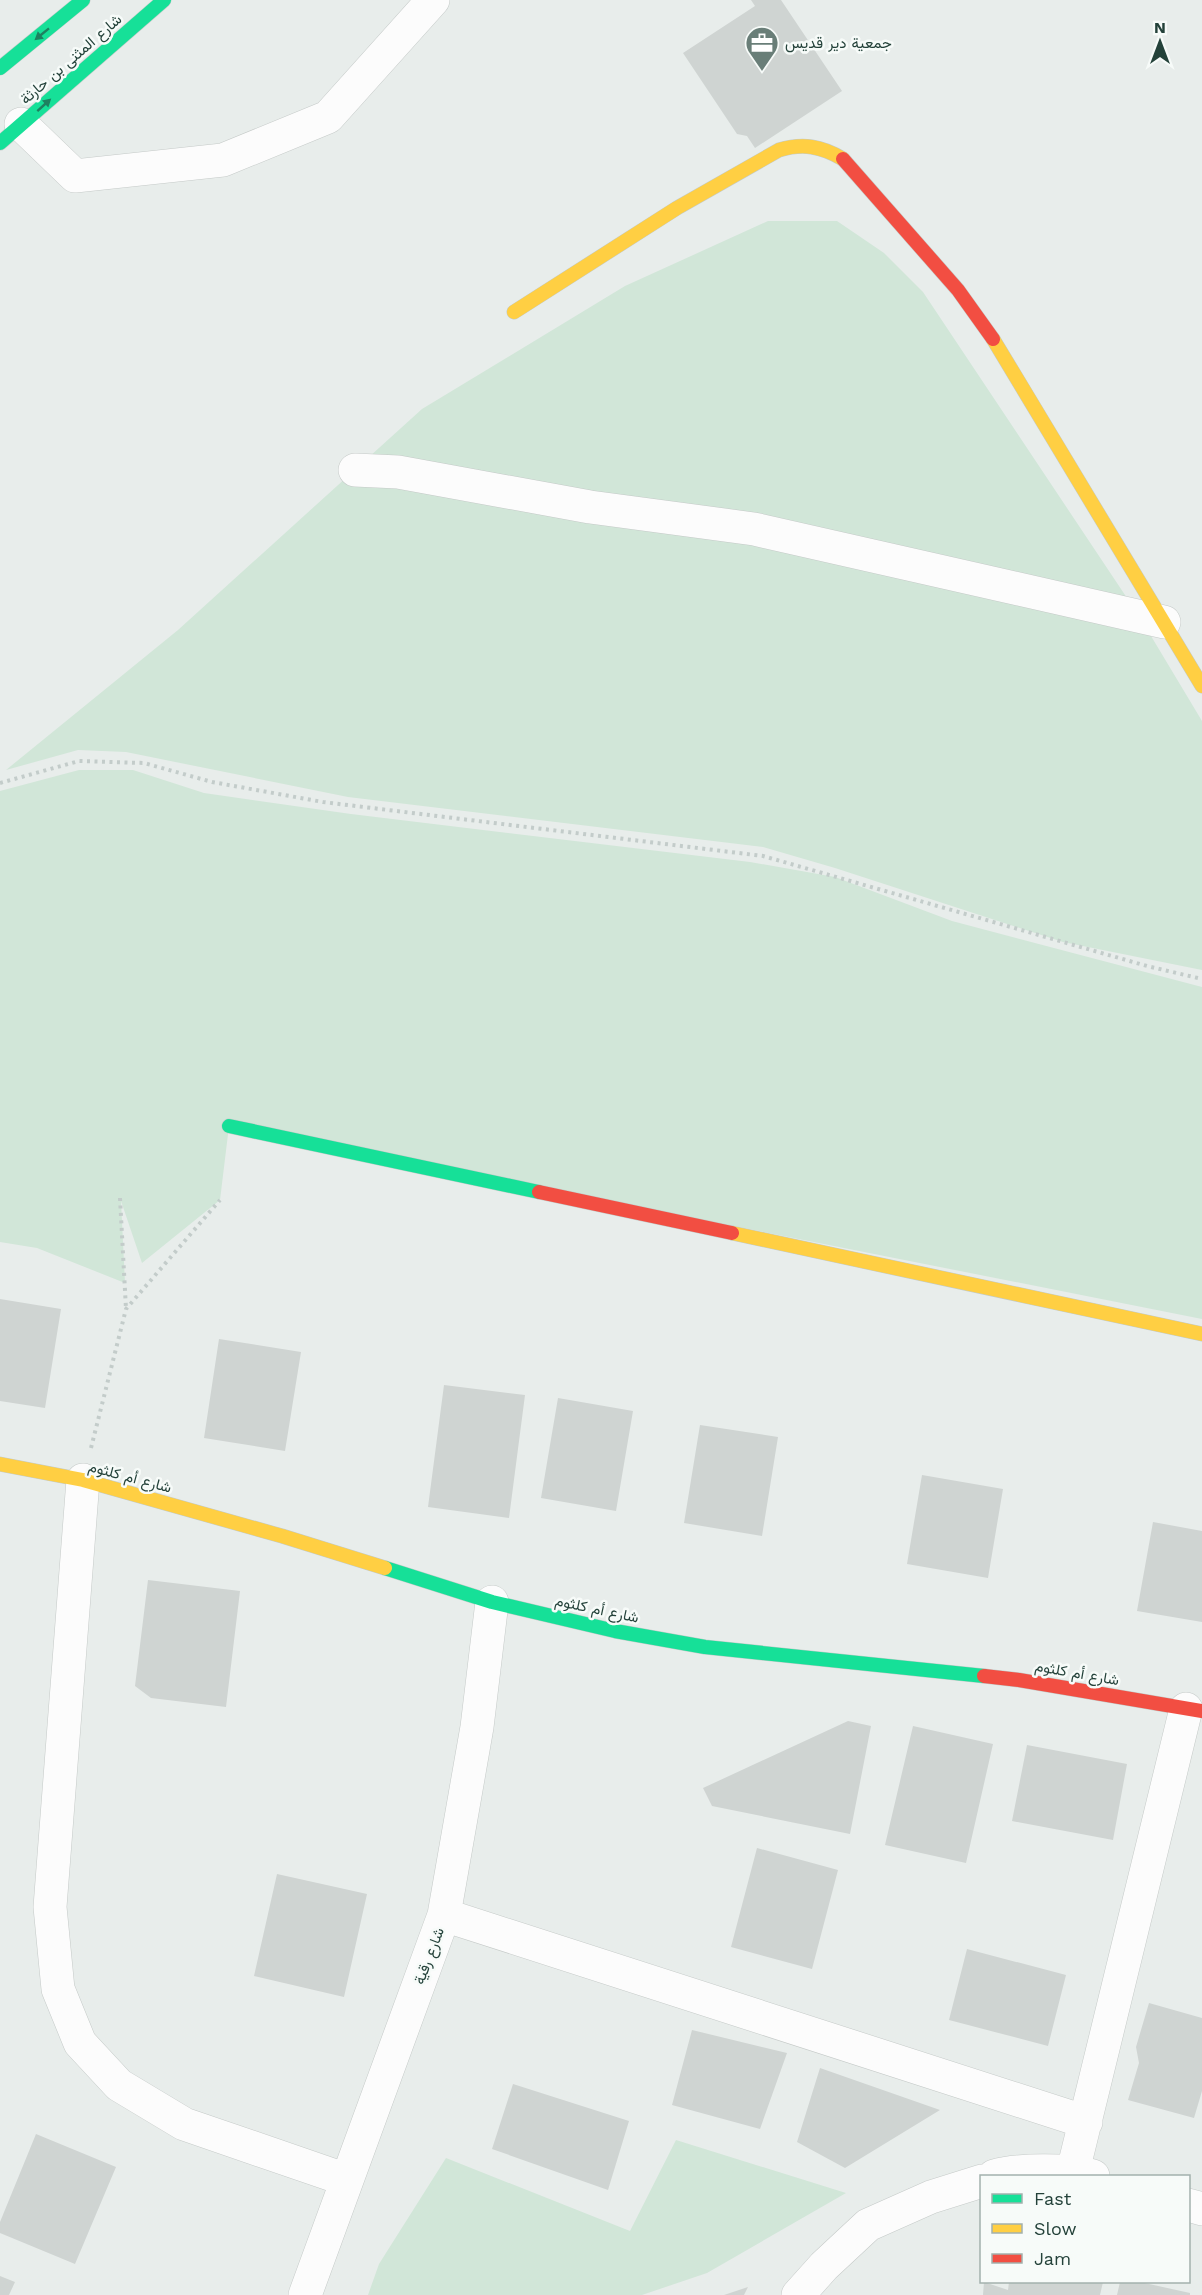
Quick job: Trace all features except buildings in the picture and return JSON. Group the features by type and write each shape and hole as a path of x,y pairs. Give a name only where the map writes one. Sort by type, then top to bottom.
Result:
{"main road":[{"path":"0,68 83,0"},
{"name":"شارع المثنى بن حارثة","path":"11,134 164,0"},
{"path":"514,312 677,208 779,150 795,145 816,146 842,158 958,290 1001,351 1202,686"},
{"path":"229,1126 1202,1334"},
{"name":"شارع أم كلثوم","path":"0,1464 83,1480 282,1536 492,1602 615,1631 705,1647 1019,1680 1194,1710"}],"street":[{"path":"11,134 75,176 223,160 328,117 433,0"},
{"path":"355,470 398,472 590,507 754,529 1164,622"},
{"path":"83,1480 50,1907 58,1989 80,2043 119,2085 184,2124 347,2180"},
{"name":"شارع رقية","path":"305,2295 444,1915 477,1727 492,1602"},
{"path":"998,2175 1005,2173 1084,2174 1086,2122 1194,1710"},
{"path":"444,1915 1086,2122"},
{"path":"798,2295 824,2266 868,2225 931,2197 980,2181"}],"path":[{"path":"1,783 80,760 144,764 212,782 323,802 763,856 1147,966 1202,979"},
{"path":"83,1480 126,1309 120,1198"},
{"path":"126,1309 220,1200"}],"green space":[{"path":"768,221 837,221 884,253 923,292 1139,616 1202,721 1202,970 1063,942 763,847 348,797 126,752 78,750 6,770 178,630 422,409 625,286"},
{"path":"79,770 133,770 204,793 351,814 750,862 835,877 952,921 1202,987 1202,1319 229,1126 220,1200 142,1263 121,1201 125,1283 37,1248 0,1242 0,791"},
{"path":"676,2140 846,2193 707,2273 642,2295 368,2295 379,2264 446,2158 630,2231"}],"traffic: fast":[{"path":"0,68 83,0"},
{"path":"0,143 164,0"},
{"path":"229,1126 539,1192"},
{"path":"385,1568 492,1602 615,1631 705,1647 984,1676"}],"traffic: slow":[{"path":"514,312 677,208 779,150 812,147 843,159"},
{"path":"993,339 1202,686"},
{"path":"732,1233 1202,1334"},
{"path":"0,1464 83,1480 282,1536 385,1568"}],"traffic: jam":[{"path":"843,159 958,290 993,339"},
{"path":"539,1192 732,1233"},
{"path":"984,1676 1202,1711"}],"place":[{"name":"جمعية دير قديس","path":"762,72"}]}
